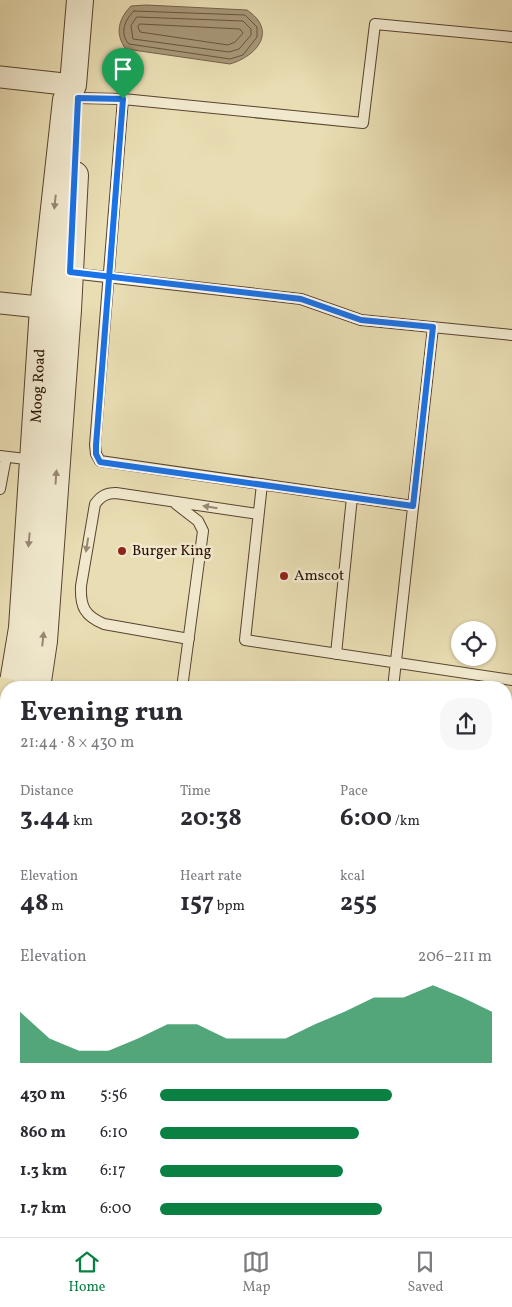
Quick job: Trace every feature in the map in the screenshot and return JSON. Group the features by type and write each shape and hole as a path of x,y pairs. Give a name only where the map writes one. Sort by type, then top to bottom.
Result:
{"street":[{"name":"Moog Road","path":"38,681 44,641 56,309 75,92 80,0"},
{"path":"0,77 75,92"},
{"path":"0,303 56,309"},
{"name":"Moog Road","path":"13,681 22,628 35,460 56,309"}],"lane":[{"path":"75,92 123,99 363,123 375,24 512,37"},
{"path":"123,99 96,445 96,454 100,462 413,506"},
{"path":"59,271 301,299 361,320 512,335"},
{"path":"394,681 433,327"},
{"path":"0,489 3,456 35,460"},
{"path":"262,484 245,640 512,680"},
{"path":"189,639 104,624 92,618 83,610 80,599 92,514 100,498 108,493 116,492 258,514"},
{"path":"336,654 352,497"},
{"path":"169,501 198,520 203,531 183,681"}],"water":[{"path":"146,5 247,10 256,18 261,26 260,42 248,55 230,64 126,49 119,32 123,16 131,6"}],"place":[{"name":"Burger King","path":"122,551"},
{"name":"Amscot","path":"284,576"}],"route":[{"path":"123,99 78,98 70,272 109,276 301,299 361,320 433,327 413,506 100,462 96,454 96,445 109,276 114,218 123,99"}]}
